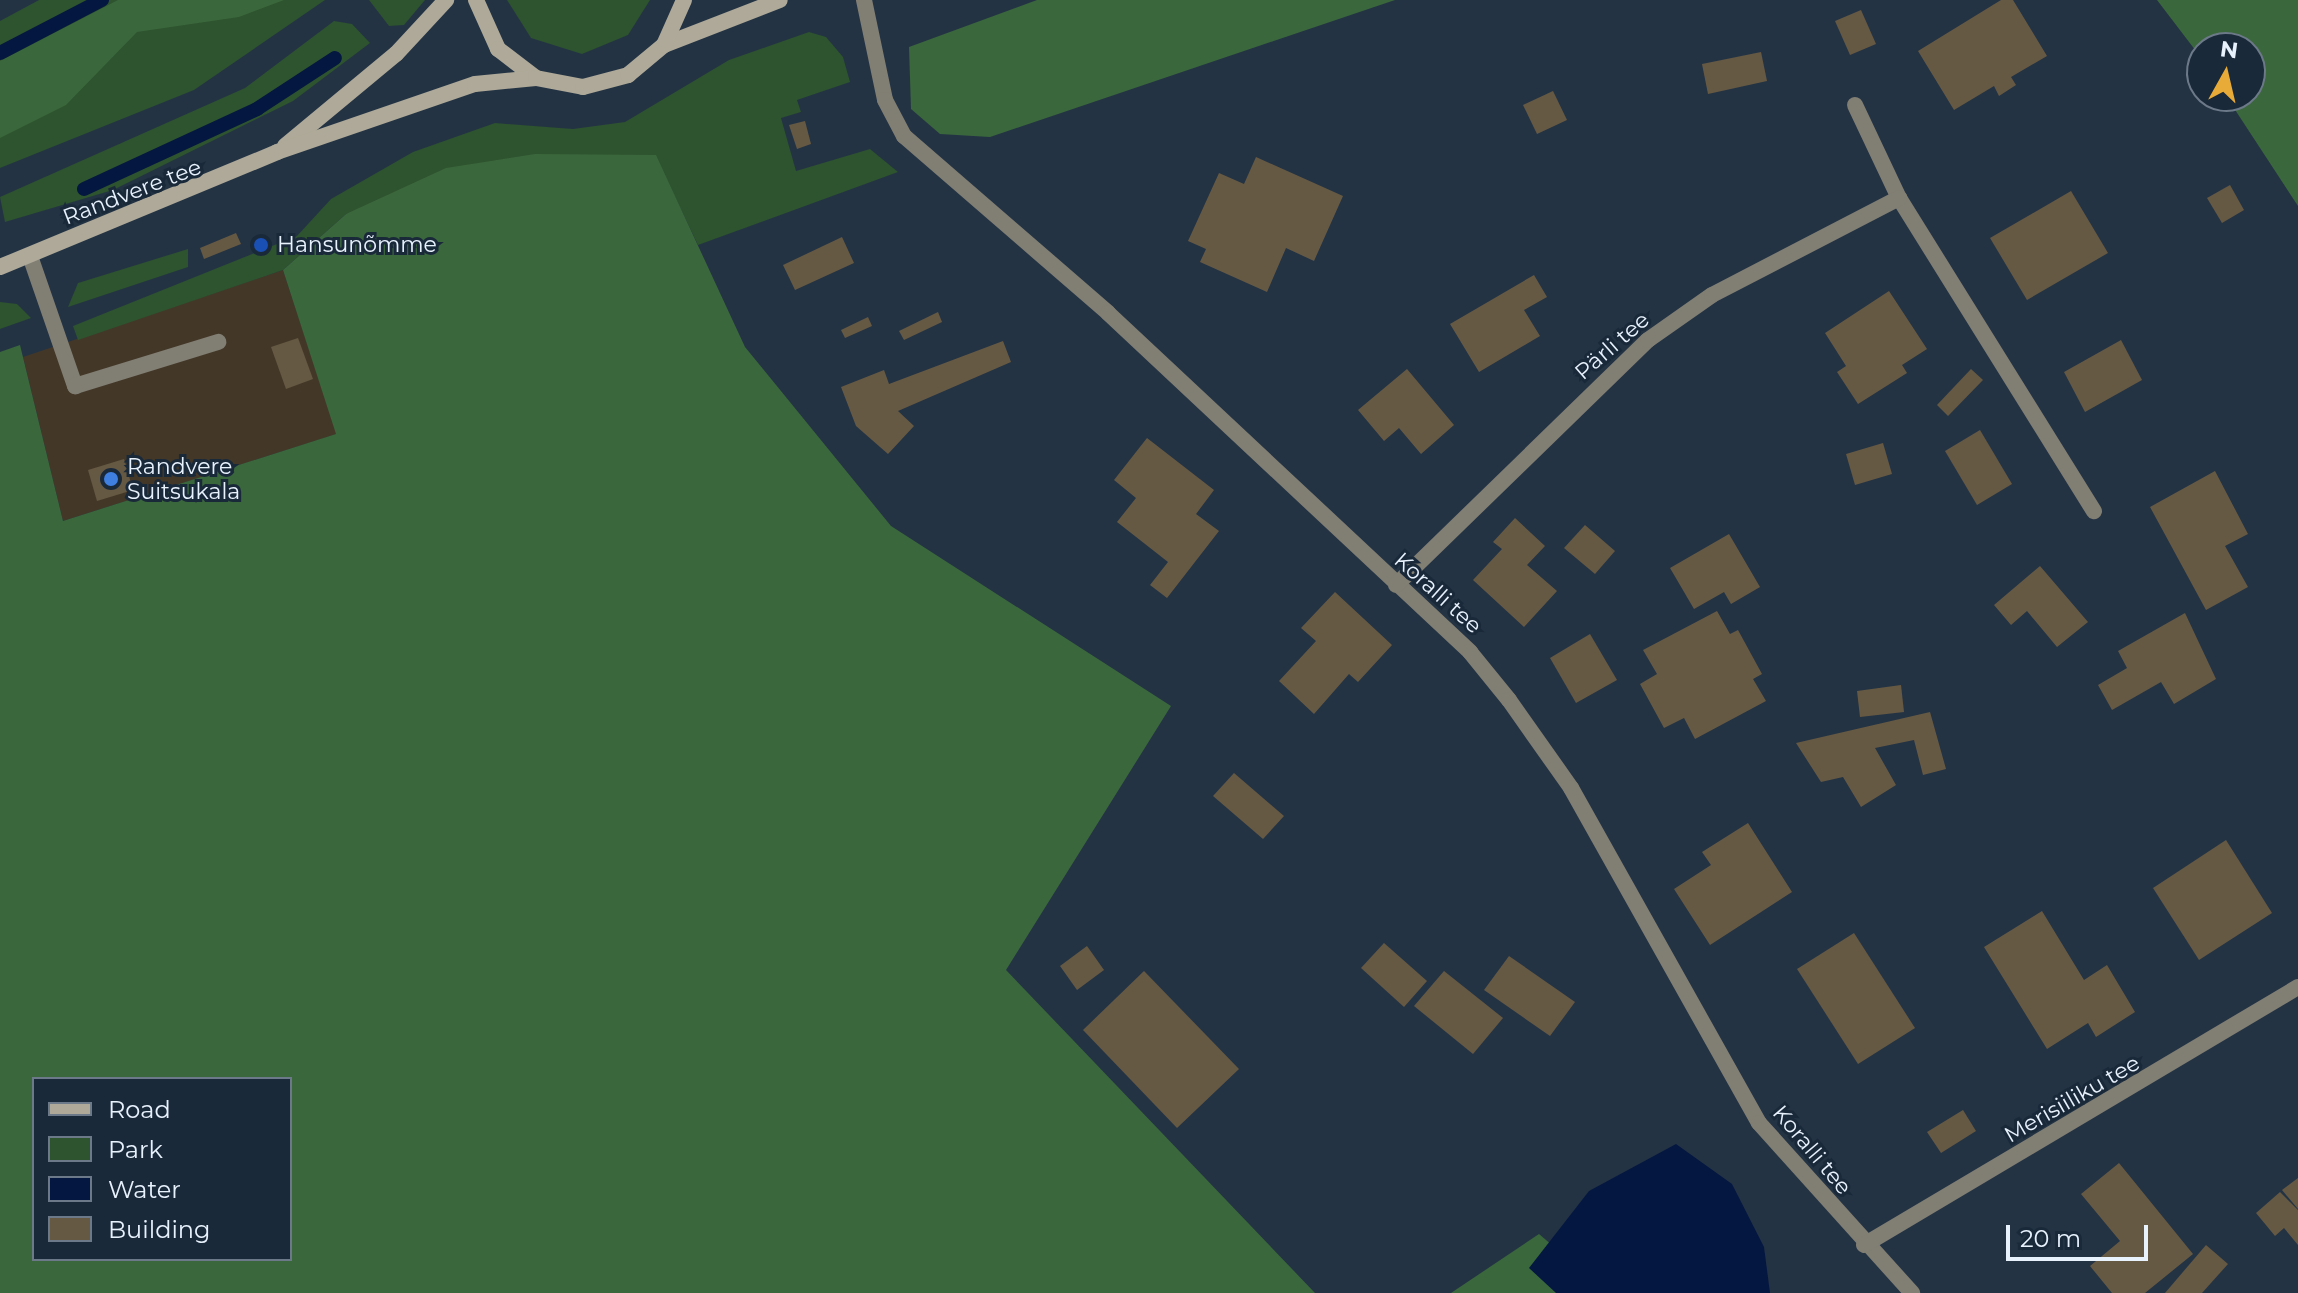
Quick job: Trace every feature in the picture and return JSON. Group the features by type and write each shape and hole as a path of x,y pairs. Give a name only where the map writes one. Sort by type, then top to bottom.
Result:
{"street":[{"name":"Randvere tee","path":"277,152 396,54 446,0"},
{"name":"Randvere tee","path":"476,0 498,49 536,78"},
{"name":"Randvere tee","path":"0,267 277,152 475,84 536,78 583,87 628,75 664,45 684,0"},
{"path":"664,45 780,0"},
{"name":"Koralli tee","path":"864,0 885,100 904,136 1108,313 1470,652 1563,776 1759,1123 1864,1245 1912,1293"},
{"path":"1855,105 1899,198 2094,511"},
{"name":"Pärli tee","path":"1396,585 1648,340 1712,295 1899,198"},
{"path":"30,256 75,386 218,342"},
{"name":"Merisiiliku tee","path":"1864,1245 2298,987"}],"shaded area":[{"path":"283,270 337,434 63,521 23,357"}],"green space":[{"path":"39,0 325,0 194,90 0,168 0,21"},
{"path":"118,0 284,0 239,17 137,32 66,105 0,138 0,61"},
{"path":"369,0 425,0 404,25 389,26"},
{"path":"507,0 650,0 628,35 582,54 531,38"},
{"path":"1037,0 1395,0 990,137 940,134 911,109 909,47"},
{"path":"2157,0 2298,0 2298,206 2236,112 2266,112 2266,32 2186,32 2186,38"},
{"path":"334,21 352,24 370,43 293,101 113,190 5,222 0,197 245,88"},
{"path":"809,32 826,37 843,57 850,82 797,100 801,112 781,118 796,171 870,149 898,172 698,245 655,155 346,214 283,270 78,340 73,326 297,236 331,199 413,152 495,123 573,129 625,122 729,60"},
{"path":"535,154 656,155 745,347 891,526 1171,706 1006,970 1315,1293 0,1293 0,352 20,345 63,521 336,434 283,270 346,214 446,168"},
{"path":"188,249 188,267 68,307 78,283"},
{"path":"0,302 17,304 31,318 0,329"},
{"path":"1539,1234 1608,1293 1451,1293"}],"water":[{"path":"1676,1144 1732,1184 1764,1247 1770,1293 1556,1293 1529,1268 1589,1191"}],"building":[{"path":"2001,0 2013,0 2047,56 2011,77 2016,85 1999,96 1994,86 1954,110 1918,51"},
{"path":"1861,10 1876,44 1850,55 1835,21"},
{"path":"1761,52 1767,81 1708,94 1702,64"},
{"path":"1553,91 1567,120 1537,134 1523,105"},
{"path":"805,121 811,144 797,149 789,125"},
{"path":"1256,157 1343,196 1314,261 1286,248 1267,292 1200,262 1206,249 1188,241 1219,173 1244,184"},
{"path":"2230,185 2244,210 2222,223 2207,198"},
{"path":"2071,191 2108,253 2027,300 1990,238"},
{"path":"236,233 241,244 204,259 200,248"},
{"path":"842,237 854,263 795,290 783,265"},
{"path":"1534,275 1547,297 1524,310 1540,336 1479,372 1450,324"},
{"path":"1889,291 1927,349 1902,365 1907,373 1858,404 1837,372 1846,366 1825,333"},
{"path":"938,312 942,322 904,340 899,331"},
{"path":"868,317 872,326 845,338 841,330"},
{"path":"298,338 313,379 286,389 271,347"},
{"path":"2121,340 2142,380 2085,412 2064,372"},
{"path":"1003,341 1011,362 898,411 914,426 888,454 856,426 841,387 884,370 889,384"},
{"path":"1407,369 1454,425 1421,454 1399,428 1384,441 1358,410"},
{"path":"1971,369 1983,380 1948,416 1937,405"},
{"path":"1980,430 2012,484 1977,505 1945,451"},
{"path":"1147,438 1214,490 1196,514 1219,531 1167,598 1150,585 1168,562 1117,522 1136,498 1114,480"},
{"path":"1883,443 1892,474 1855,485 1846,454"},
{"path":"124,459 133,490 97,501 88,470"},
{"path":"2215,471 2248,534 2225,546 2248,587 2206,610 2150,507"},
{"path":"1515,518 1545,546 1527,565 1557,591 1524,627 1473,580 1502,549 1493,542"},
{"path":"1585,525 1615,551 1595,574 1564,548"},
{"path":"1729,534 1760,587 1731,604 1724,592 1694,609 1670,568"},
{"path":"2040,566 2088,622 2057,647 2027,611 2011,625 1994,605"},
{"path":"1335,592 1392,645 1358,682 1349,674 1314,714 1279,681 1316,641 1301,628"},
{"path":"1717,611 1730,634 1738,630 1762,674 1753,679 1766,701 1695,739 1684,718 1664,728 1640,684 1657,674 1643,650"},
{"path":"2185,613 2216,679 2174,704 2161,682 2112,710 2098,685 2127,668 2118,651"},
{"path":"1590,634 1617,680 1576,703 1550,658"},
{"path":"1901,685 1904,712 1860,717 1857,691"},
{"path":"1930,712 1946,769 1923,775 1914,740 1875,748 1896,785 1861,807 1843,777 1821,782 1796,743"},
{"path":"1234,773 1284,816 1263,839 1213,796"},
{"path":"1748,823 1792,892 1710,945 1674,889 1711,865 1702,852"},
{"path":"2226,840 2272,913 2199,960 2153,888"},
{"path":"2042,911 2084,980 2107,965 2135,1012 2096,1037 2088,1023 2047,1049 1984,947"},
{"path":"1854,933 1915,1028 1858,1064 1797,969"},
{"path":"1384,943 1427,981 1404,1007 1361,968"},
{"path":"1087,946 1104,970 1077,990 1060,966"},
{"path":"1509,956 1575,1002 1550,1036 1484,990"},
{"path":"1144,971 1239,1069 1177,1128 1083,1030"},
{"path":"1444,971 1503,1018 1473,1054 1414,1006"},
{"path":"1963,1110 1976,1131 1941,1153 1927,1132"},
{"path":"2119,1163 2193,1254 2145,1293 2112,1293 2090,1266 2120,1241 2081,1194"},
{"path":"2298,1178 2298,1209 2282,1190"},
{"path":"2280,1192 2298,1210 2298,1245 2284,1228 2275,1236 2256,1213"},
{"path":"2206,1245 2228,1264 2202,1293 2165,1293"}],"waterway":[{"path":"0,53 102,0"},
{"path":"84,189 257,109 335,58"}],"place":[{"name":"Hansunõmme","path":"261,245"},
{"name":"Randvere Suitsukala","path":"111,479"}]}
